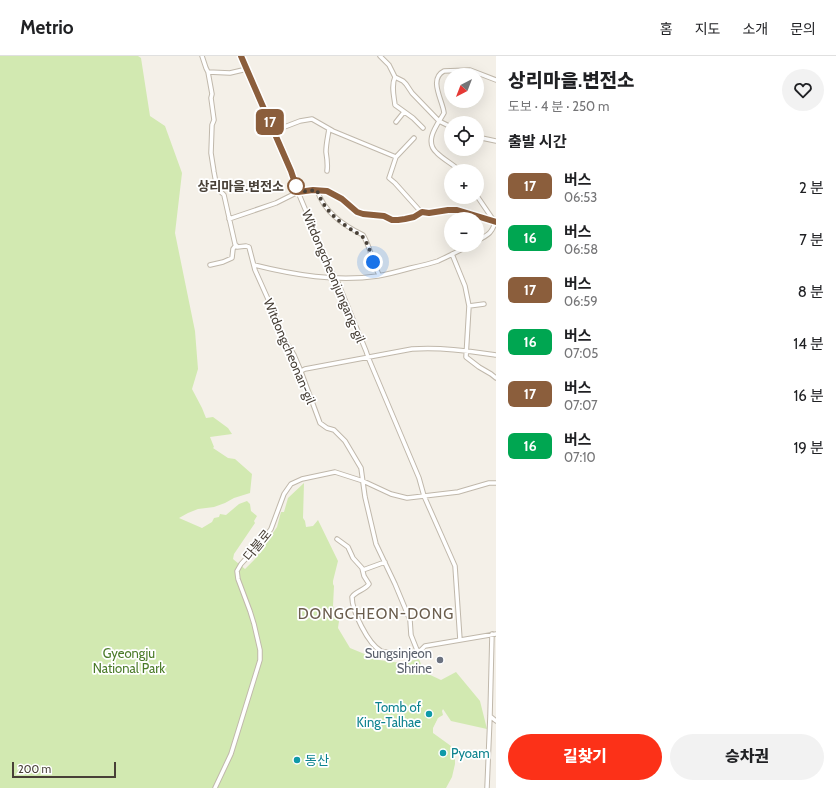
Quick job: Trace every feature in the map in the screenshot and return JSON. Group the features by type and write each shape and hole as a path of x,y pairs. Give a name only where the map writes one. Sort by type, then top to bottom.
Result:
{"street":[{"path":"202,56 208,72 212,94 214,120 212,125 211,153 216,184 224,196 236,245 233,249 232,258 210,265"},
{"name":"Witdongcheonjungang-gil","path":"241,56 291,171 298,192 331,272 336,278 419,478 424,496 455,566 460,640"},
{"path":"380,56 389,65 395,78 403,81 412,93 439,121 444,124"},
{"path":"208,72 230,73 247,69"},
{"path":"453,164 436,152 432,146 432,138 436,125 444,113 438,93 438,77 444,71 470,70 496,80"},
{"path":"395,78 393,81 395,105 423,128"},
{"path":"396,122 404,112"},
{"path":"274,131 300,121 312,119 329,129 396,158"},
{"path":"327,171 328,163 326,143 329,129"},
{"path":"414,138 396,158 389,178 422,212 429,213 457,210 495,222"},
{"path":"484,138 496,141"},
{"path":"229,219 276,203 298,192 317,190 327,191 342,199 357,212 363,214 384,216 398,220 414,217 422,212"},
{"path":"317,190 323,203 331,214 365,239 379,276"},
{"path":"483,204 495,222 494,229 484,237"},
{"name":"Witdongcheonan-gil","path":"236,245 237,247 249,247 254,265 276,317 280,332 294,355 320,423 334,430 345,441 361,468 365,497 376,544 410,620 411,635 417,650"},
{"path":"254,265 314,277 336,278 379,276 431,263 456,252"},
{"path":"452,254 465,286 469,306 466,357 496,378"},
{"path":"469,306 484,304"},
{"path":"301,371 399,351 428,348 449,348 496,355"},
{"name":"다불로","path":"215,788 231,754 260,660 260,650 254,624 238,579 238,571 241,564 271,529 284,494 291,484 302,479 335,472 363,481 391,494 407,498 458,492 489,483 496,483"},
{"path":"337,539 348,547 353,558 361,566 364,576 369,583 369,585 354,594 352,600 358,618 367,637 383,652 412,655 416,653 417,650 420,651 425,646 494,634 486,788"},
{"path":"363,570 385,562"},
{"path":"490,716 496,721"}],"green space":[{"name":"Gyeongju National Park","path":"0,56 138,56 141,58 150,116 165,126 182,173 175,233 195,331 198,369 192,389 206,418 213,417 228,428 232,434 210,437 214,447 213,448 228,458 235,459 252,474 250,493 214,507 198,509 179,518 202,528 212,522 214,518 219,517 220,514 226,515 239,504 247,501 250,504 251,511 257,516 254,521 255,523 234,554 233,559 245,569 255,559 277,527 281,512 284,512 288,498 304,483 303,518 306,527 313,526 318,520 338,561 333,581 333,606 339,621 338,628 350,648 379,660 401,663 419,659 424,672 441,680 456,672 480,701 487,729 451,721 443,709 443,715 438,718 433,728 433,733 451,746 455,757 452,777 446,788 0,788"}],"bus line":[{"name":"17","path":"241,56 291,171 298,192 313,190 327,191 342,199 357,212 384,216 392,220 414,217 422,212 429,213 457,210 496,222"}],"place":[{"name":"상리마을.변전소","path":"296,186"},
{"name":"Sungsinjeon Shrine","path":"440,660"},
{"name":"Tomb of King-Talhae","path":"429,714"},
{"name":"Pyoam","path":"443,753"},
{"name":"동산","path":"297,760"}],"district":[{"name":"DONGCHEON-DONG","path":"376,614"}],"route":[{"path":"296,186 295,182 298,192 317,190 323,203 331,214 365,239 373,262"}]}
